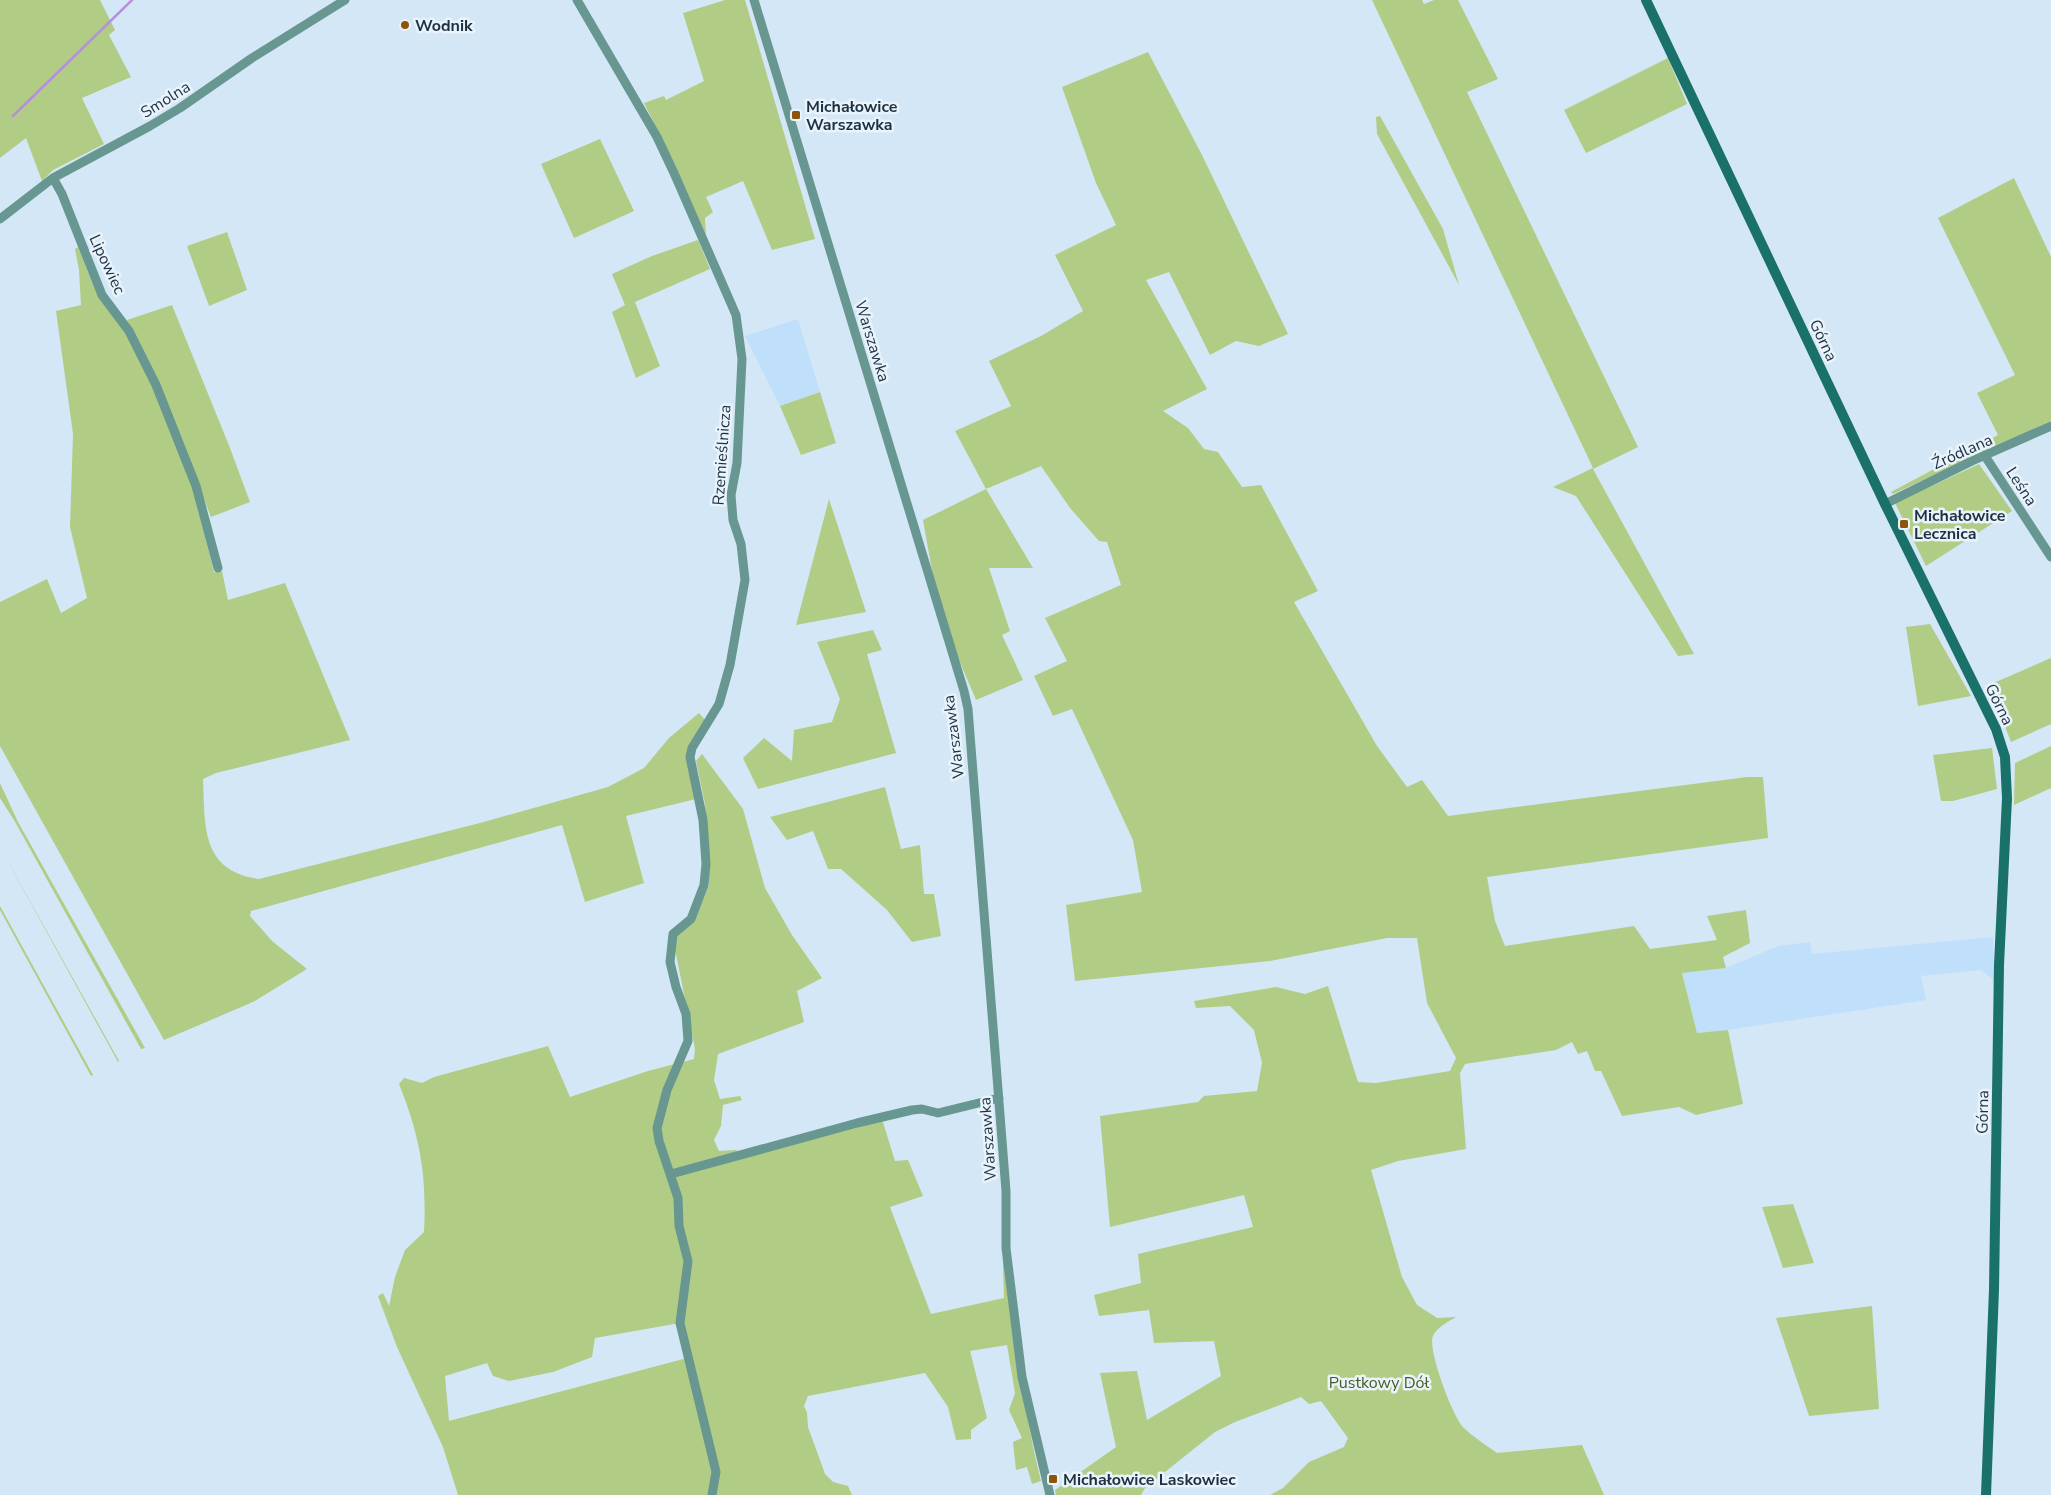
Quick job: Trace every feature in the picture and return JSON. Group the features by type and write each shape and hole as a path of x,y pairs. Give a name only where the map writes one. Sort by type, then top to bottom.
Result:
{"street":[{"name":"Smolna","path":"0,219 53,178 165,117 252,58 345,0"},
{"name":"Rzemieślnicza","path":"577,0 657,137 674,173 736,315 742,359 737,463 731,495 733,520 740,544 745,580 730,665 719,704 692,748 690,758 703,820 706,864 704,885 691,919 673,934 670,962 676,987 686,1014 688,1040 667,1090 657,1128 659,1141 678,1198 680,1226 688,1261 680,1323 716,1472 712,1495"},
{"name":"Warszawka","path":"754,0 968,709 1006,1191 1006,1248 1026,1398 1050,1495"},
{"name":"Górna","path":"1646,0 1885,504 1996,729 2006,762 2007,798 2000,965 1994,1289 1986,1495"},
{"name":"Lipowiec","path":"53,178 62,194 102,295 129,331 156,385 196,486 218,568"},
{"name":"Źródlana","path":"1885,504 2051,426"},
{"name":"Leśna","path":"1985,456 2051,557"},
{"path":"671,1174 779,1143 912,1110 922,1109 938,1113 999,1098"}],"shaded area":[{"path":"798,319 820,392 780,406 745,336"},
{"path":"1993,937 1995,990 1991,978 1981,970 1921,976 1926,1000 1728,1030 1697,1033 1682,973 1726,968 1778,946 1810,942 1812,954"}],"green space":[{"path":"0,0 100,0 115,30 109,35 131,77 82,98 104,144 53,170 42,181 26,138 0,158"},
{"path":"725,0 745,0 815,239 772,250 743,181 706,197 713,212 705,218 706,236 676,167 644,103 664,96 666,100 704,81 683,13"},
{"path":"1372,0 1422,0 1424,4 1434,0 1458,0 1498,79 1467,92 1638,447 1593,469 1694,654 1678,656 1576,496 1553,487 1593,468"},
{"name":"Pustkowy Dół","path":"1148,52 1202,155 1288,334 1259,346 1236,341 1210,355 1169,272 1146,280 1207,389 1163,411 1188,428 1204,449 1218,452 1242,487 1261,485 1318,591 1294,602 1377,746 1407,787 1422,780 1448,816 1747,777 1763,777 1768,838 1487,877 1495,921 1505,946 1634,926 1650,949 1717,940 1707,916 1746,910 1750,943 1723,957 1726,968 1682,973 1697,1033 1728,1030 1743,1104 1696,1115 1679,1107 1622,1116 1601,1071 1595,1071 1587,1051 1578,1054 1572,1042 1556,1050 1465,1064 1460,1073 1466,1149 1398,1161 1371,1170 1402,1277 1417,1305 1437,1318 1456,1317 1437,1330 1433,1336 1432,1343 1442,1383 1453,1410 1463,1427 1497,1453 1582,1445 1604,1495 1270,1495 1283,1488 1309,1462 1344,1447 1348,1438 1321,1401 1309,1404 1301,1397 1235,1422 1215,1432 1145,1488 1141,1495 1056,1495 1055,1490 1116,1447 1100,1373 1137,1371 1147,1420 1221,1376 1214,1341 1154,1343 1149,1310 1099,1316 1094,1295 1141,1283 1138,1254 1253,1227 1244,1195 1110,1227 1100,1116 1198,1102 1204,1096 1257,1091 1262,1063 1254,1030 1230,1006 1196,1008 1194,1001 1276,987 1305,994 1328,986 1358,1082 1376,1083 1450,1071 1456,1058 1427,1003 1417,938 1387,938 1270,961 1075,981 1066,905 1142,892 1133,840 1072,709 1053,716 1034,676 1067,661 1045,618 1121,585 1107,542 1099,541 1070,508 1041,466 986,489 955,431 1011,406 989,361 1041,336 1083,311 1055,255 1116,225 1096,183 1062,87"},
{"path":"1668,58 1687,104 1586,153 1564,110"},
{"path":"1380,116 1443,229 1459,285 1377,134 1376,117"},
{"path":"600,139 634,211 574,238 541,164"},
{"path":"2014,178 2051,257 2051,421 1893,494 1891,492 1998,435 1977,393 2015,375 1938,218"},
{"path":"227,232 247,290 209,306 187,246"},
{"path":"698,240 710,269 635,302 660,366 636,378 612,312 625,305 612,274 652,256"},
{"path":"78,247 94,287 124,328 149,375 192,486 214,572 222,571 228,600 285,583 350,740 216,773 203,779 206,829 216,856 226,867 240,874 259,879 480,823 608,787 644,768 669,738 699,713 706,721 690,747 696,799 626,816 644,883 585,902 562,825 251,911 250,916 272,941 307,969 253,1002 164,1040 0,746 0,602 47,579 61,613 87,598 70,527 73,434 56,311 81,305 79,270 75,249"},
{"path":"172,305 250,502 211,517 157,379 127,320"},
{"path":"820,392 836,443 801,455 780,406"},
{"path":"1979,464 2012,511 1926,566 1895,503"},
{"path":"986,489 1033,568 989,568 1010,631 1002,635 1023,680 976,700 957,655 933,576 923,520"},
{"path":"829,499 866,612 796,625"},
{"path":"1930,624 1971,696 1918,706 1906,627"},
{"path":"873,630 882,650 867,654 896,753 758,789 743,758 764,738 792,761 794,730 832,722 840,699 817,642"},
{"path":"2051,658 2051,724 2011,742 1989,685"},
{"path":"2051,746 2051,788 2014,805 2015,763"},
{"path":"1992,748 1997,789 1953,801 1941,801 1933,755"},
{"path":"702,754 743,809 765,888 792,935 822,978 797,991 804,1022 718,1054 714,1080 720,1099 740,1096 742,1100 723,1105 721,1126 714,1140 719,1151 736,1150 742,1156 882,1119 895,1161 908,1160 923,1196 890,1207 931,1314 1004,1298 1002,1233 1013,1327 1028,1420 1041,1481 1032,1484 1027,1467 1016,1470 1013,1442 1022,1438 1009,1410 1015,1393 1007,1345 970,1351 987,1418 971,1430 971,1439 956,1440 948,1407 925,1373 808,1396 804,1406 807,1413 808,1427 825,1474 833,1482 848,1486 852,1495 458,1495 443,1447 397,1347 378,1296 383,1293 389,1306 395,1277 405,1250 424,1232 423,1174 420,1156 412,1121 399,1084 404,1078 422,1083 434,1077 548,1046 570,1097 648,1071 694,1059 695,1049 673,939 694,922 709,885 705,804 696,761","holes":["680,1323 687,1358 449,1421 445,1376 487,1363 493,1376 509,1381 553,1372 592,1357 595,1338"]},
{"path":"0,783 18,822 145,1048 141,1049 0,798"},
{"path":"885,787 901,849 920,845 924,894 934,894 941,936 912,942 887,910 841,869 828,869 813,831 787,840 770,817"},
{"path":"0,847 119,1061 118,1062"},
{"path":"0,906 93,1075 91,1076 0,910"},
{"path":"1793,1204 1814,1263 1783,1268 1762,1207"},
{"path":"1872,1306 1879,1409 1809,1416 1776,1318"}],"waterway":[{"path":"13,116 132,0"}],"place":[{"name":"Wodnik","path":"405,25"},
{"name":"Michałowice Warszawka","path":"796,115"},
{"name":"Michałowice Lecznica","path":"1904,524"},
{"name":"Michałowice Laskowiec","path":"1053,1479"}]}
